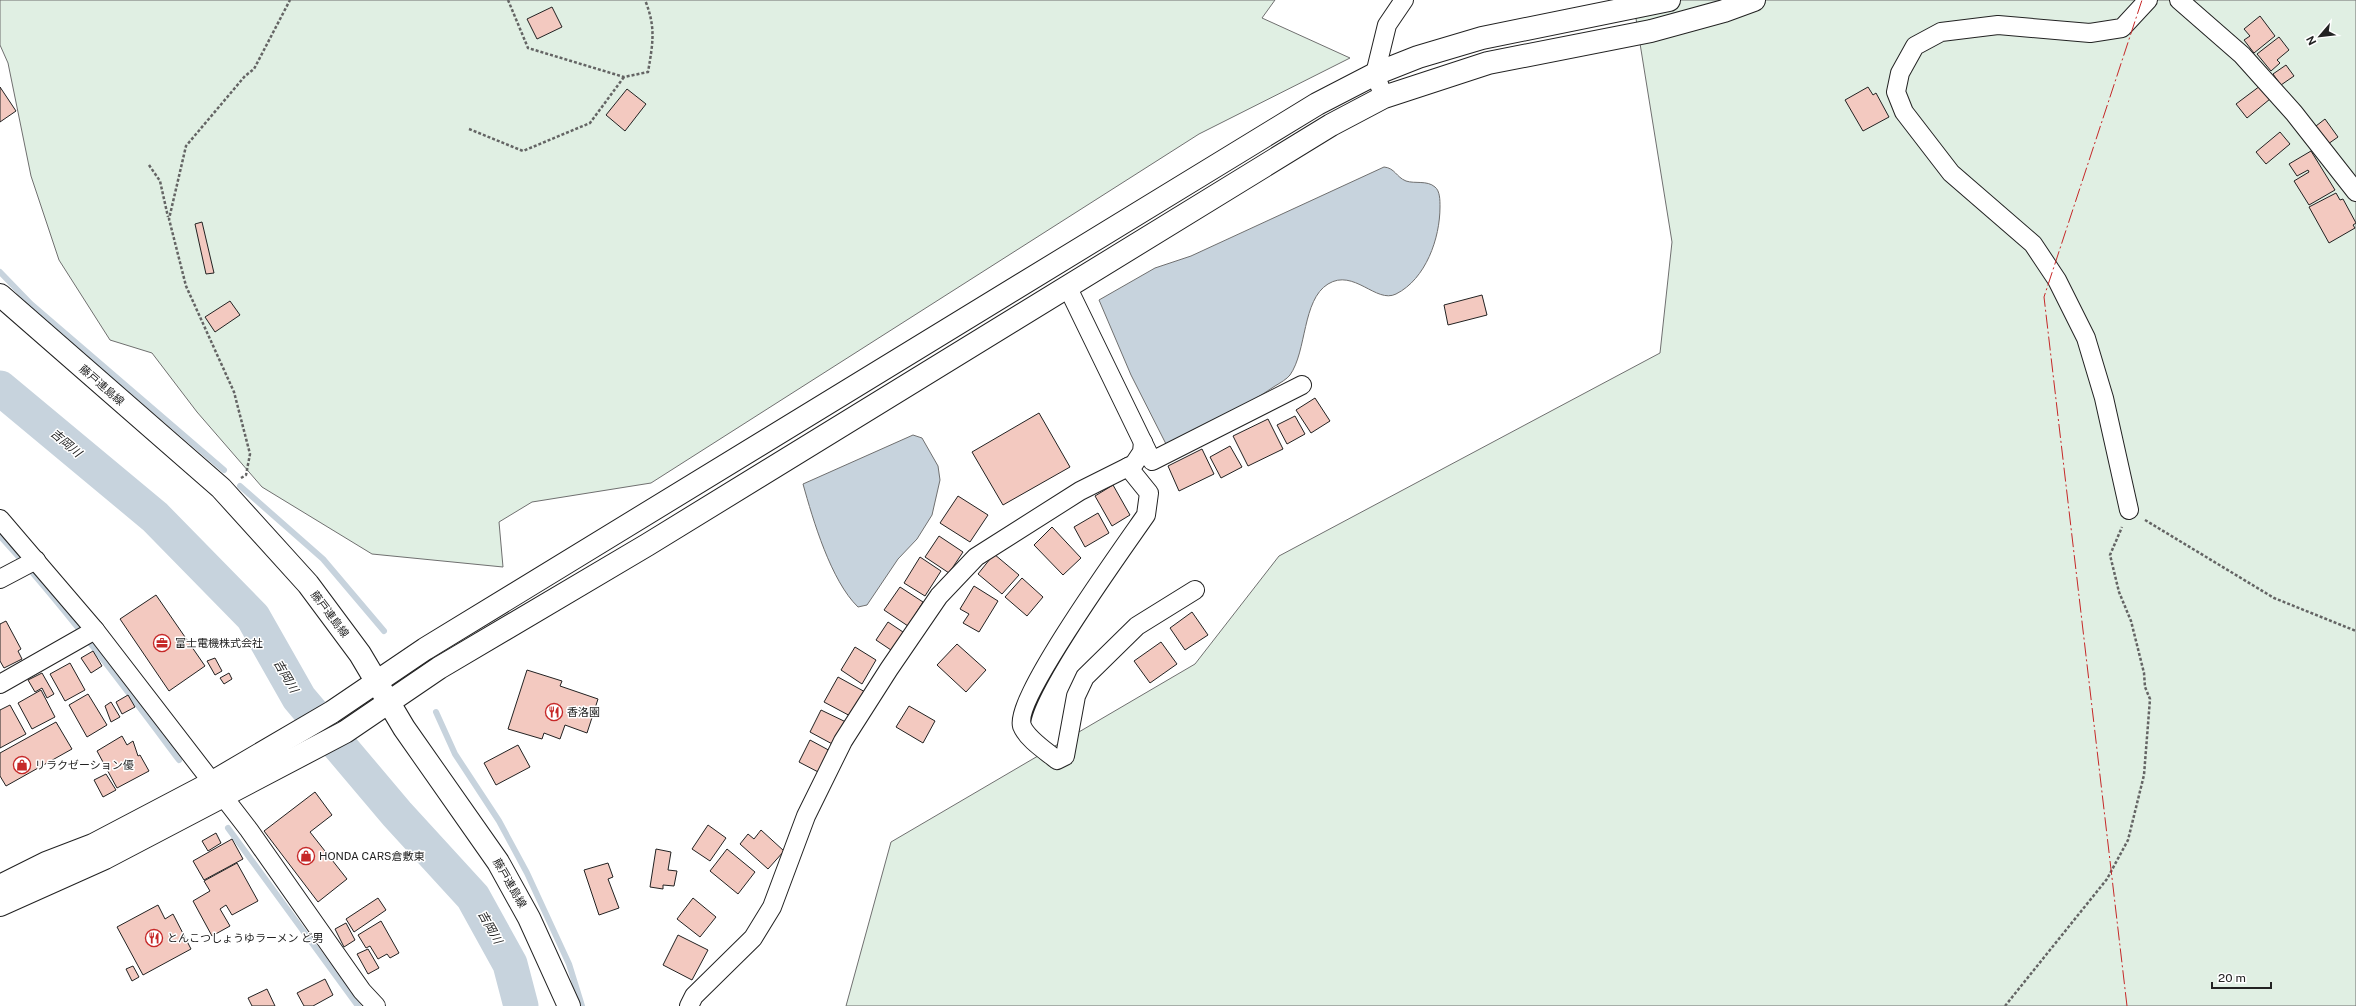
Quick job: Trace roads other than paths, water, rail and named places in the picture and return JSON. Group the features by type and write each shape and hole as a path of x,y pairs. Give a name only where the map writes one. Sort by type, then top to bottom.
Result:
{"street":[{"path":"1384,97 1375,74 1387,25 1404,0"},
{"path":"0,905 105,858 217,791 285,738 332,712 425,649 581,556 1225,158 1317,104 1375,74 1418,57 1482,38 1669,0"},
{"path":"0,886 46,863 93,845 302,756 345,732 438,668 647,545 1331,125 1384,97 1488,63 1651,31 1724,11 1754,0"},
{"path":"2129,510 2104,398 2086,338 2057,280 2033,244 1951,173 1904,112 1896,92 1900,73 1915,46 1941,32 1998,25 2090,33 2122,28 2148,0"},
{"path":"2179,0 2242,55 2294,113 2356,192"},
{"path":"1067,286 1152,461 1302,385"},
{"name":"藤戸連島線","path":"4,302 220,488 308,584 360,654 388,702 509,880 548,957 569,1006"},
{"path":"689,1006 694,996 753,938 772,907 806,816 843,741 889,669 939,596 976,557 1080,491 1128,467 1140,458 1143,442"},
{"path":"1128,467 1149,494 1146,515 1059,644 1034,688 1021,714 1022,726 1031,737 1056,760 1065,756 1076,696 1085,677 1137,626 1195,590"},
{"path":"0,519 29,564 217,791 297,897 362,991 376,1006"},
{"path":"0,579 29,564"},
{"path":"0,684 88,635"}],"waterway":[{"path":"0,272 31,304 224,470"},
{"name":"吉岡川","path":"0,388 155,517 253,617 299,698 397,814 473,897 510,964 521,1006"},
{"path":"240,486 323,559 384,631"},
{"path":"0,536 70,618 179,760"},
{"path":"436,712 455,754 499,821 527,873 569,964 582,1006"},
{"path":"228,828 358,1006"}],"place":[{"name":"富士電機株式会社","path":"162,643"},
{"name":"香洛園","path":"554,712"},
{"name":"リラクゼーション優","path":"22,765"},
{"name":"HONDA CARS倉敷東","path":"306,856"},
{"name":"とんこつしょうゆラーメン ど男","path":"154,938"}]}
